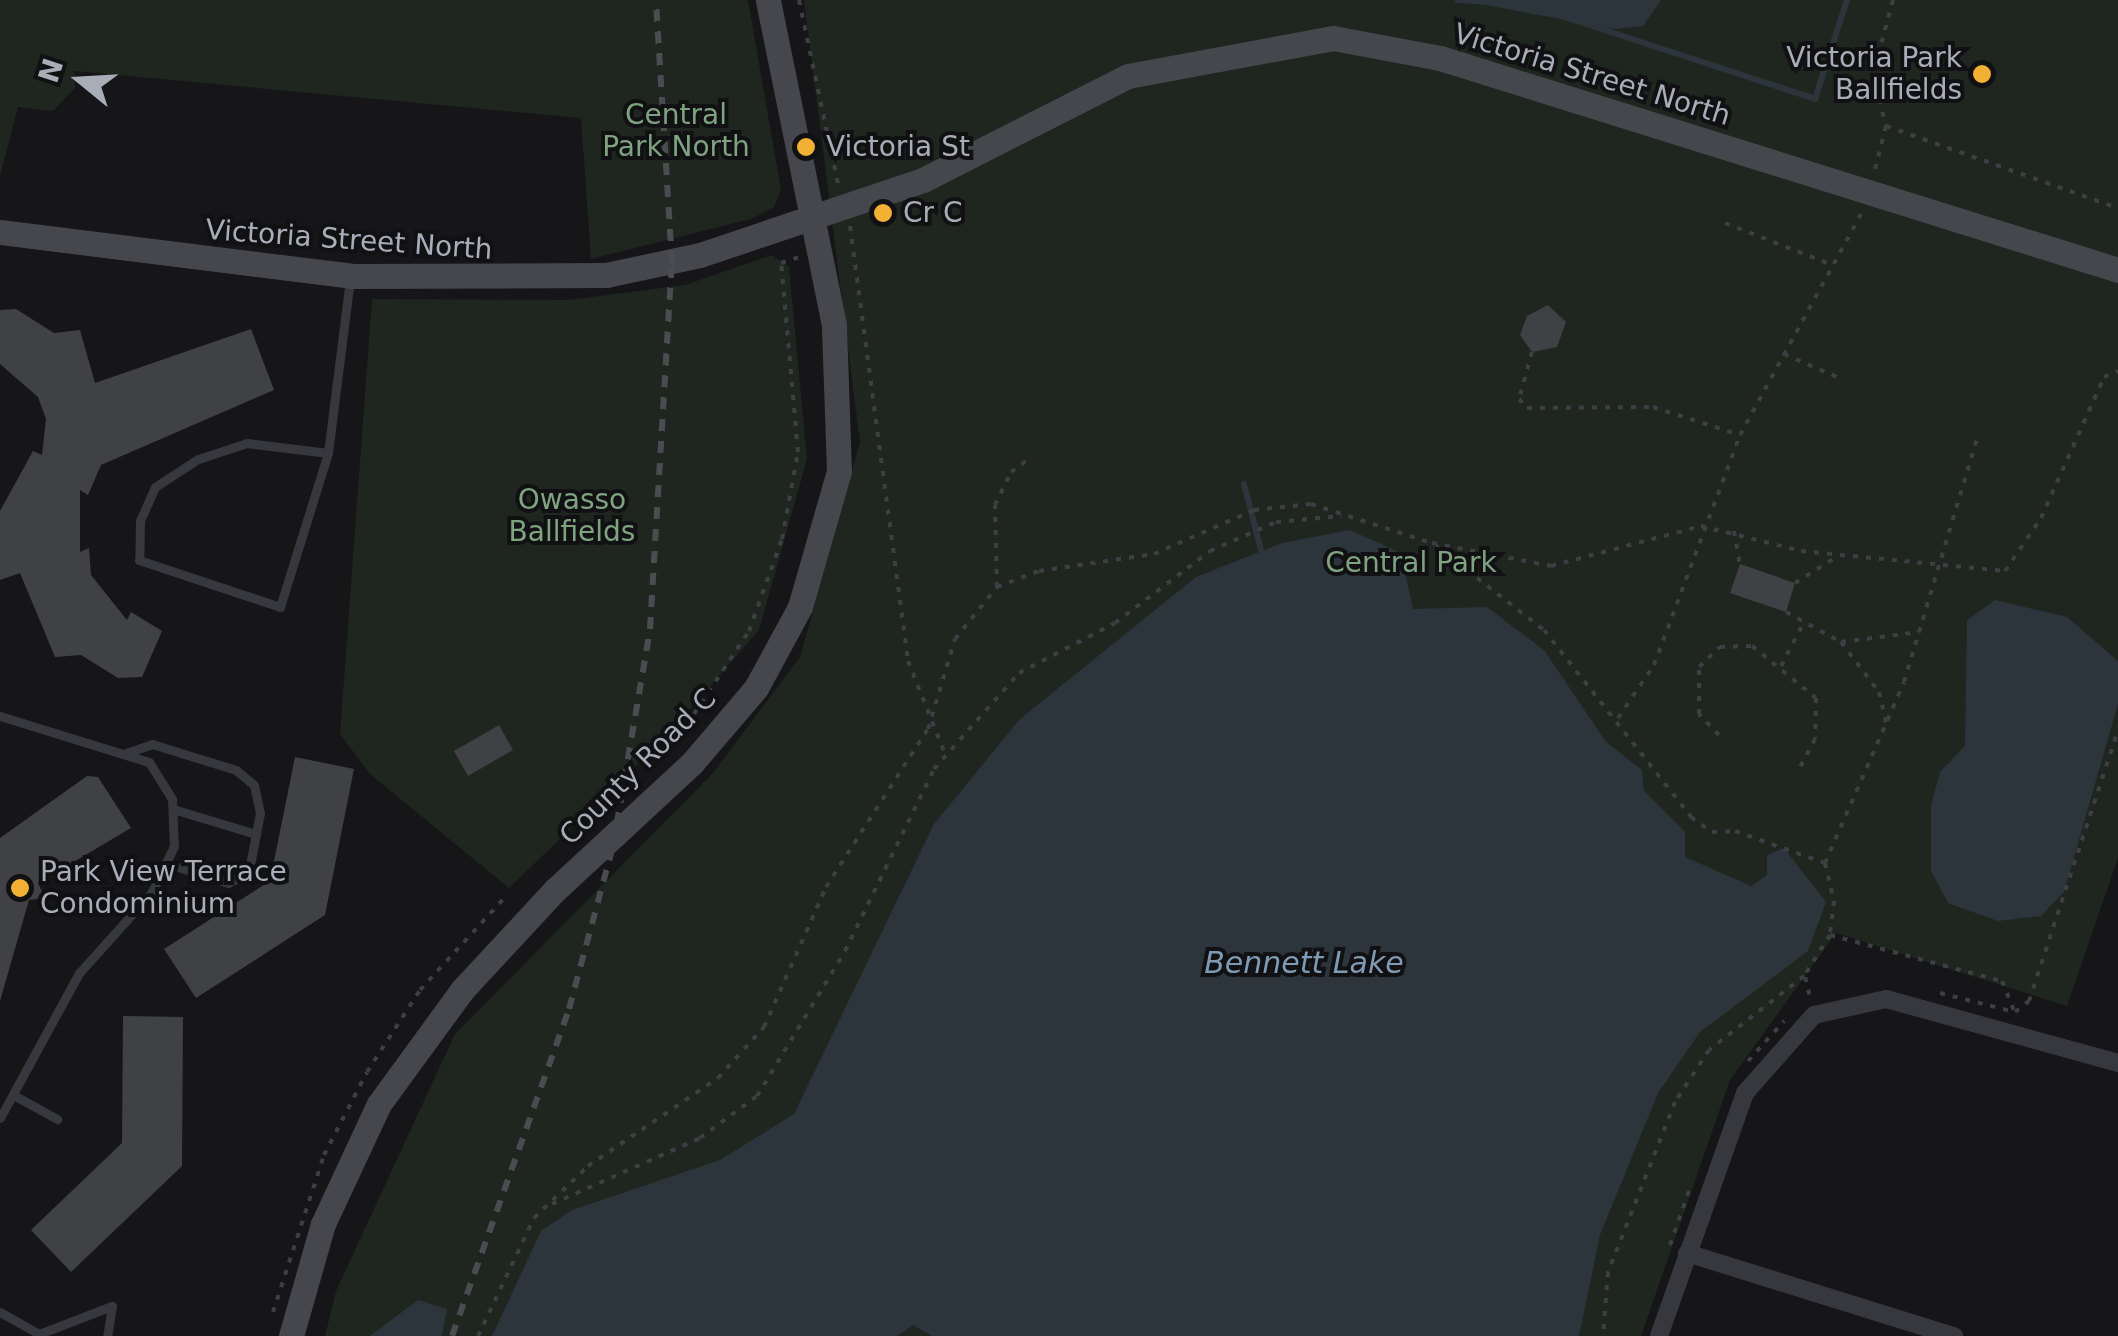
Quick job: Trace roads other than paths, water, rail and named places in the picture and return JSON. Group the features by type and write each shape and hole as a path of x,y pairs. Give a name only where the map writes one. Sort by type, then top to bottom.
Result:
{"street":[{"name":"County Road C","path":"292,1336 324,1224 379,1104 463,989 555,890 692,763 756,688 800,607 831,518 841,382 807,221 768,0"},
{"name":"Victoria Street North","path":"0,232 350,276 606,275 843,208 975,157 1128,76 1333,38 1440,58 2118,270"},
{"path":"1660,1336 1745,1092 1814,1015 1886,999 2118,1063"},
{"path":"1687,1253 1954,1336"}],"lane":[{"path":"328,454 246,444 198,459 155,487 140,521 139,560 280,607 328,454 350,276"},
{"path":"0,716 149,762 172,809 166,864 152,892 79,973 16,1098 0,1118"},
{"path":"126,753 152,744 236,770 254,785 256,834 250,864"},
{"path":"172,809 256,834"},
{"path":"166,864 228,882 242,875"},
{"path":"16,1098 57,1118"},
{"path":"0,1312 39,1335 112,1306 107,1336"}],"water":[{"path":"1458,0 1661,0 1643,26 1615,29"},
{"name":"Bennett Lake","path":"1350,530 1401,553 1413,609 1487,607 1544,650 1606,742 1642,770 1644,791 1685,832 1685,857 1751,886 1767,875 1767,855 1784,848 1826,902 1808,951 1700,1032 1658,1093 1600,1235 1579,1336 932,1336 913,1325 897,1336 492,1336 541,1231 572,1210 720,1160 794,1114 934,824 1020,719 1196,577 1282,543"},
{"path":"1995,600 2067,617 2118,661 2118,704 2064,892 2041,916 1998,921 1948,903 1931,871 1931,806 1940,772 1965,746 1967,620"},
{"path":"418,1300 447,1309 442,1336 370,1336"}],"waterway":[{"path":"1458,0 1522,4"},
{"path":"1534,7 1815,99 1847,0"},
{"path":"1244,484 1261,550"}],"railway":[{"path":"452,1336 569,1009 613,846 650,629 672,263 656,0"}],"place":[{"name":"Victoria Park Ballfields","path":"1982,74"},
{"name":"Victoria St","path":"806,147"},
{"name":"Cr C","path":"883,213"},
{"name":"Park View Terrace Condominium","path":"20,888"}],"park label":[{"name":"Central Park North","path":"676,131"},
{"name":"Owasso Ballfields","path":"572,516"},
{"name":"Central Park","path":"1411,563"}]}
